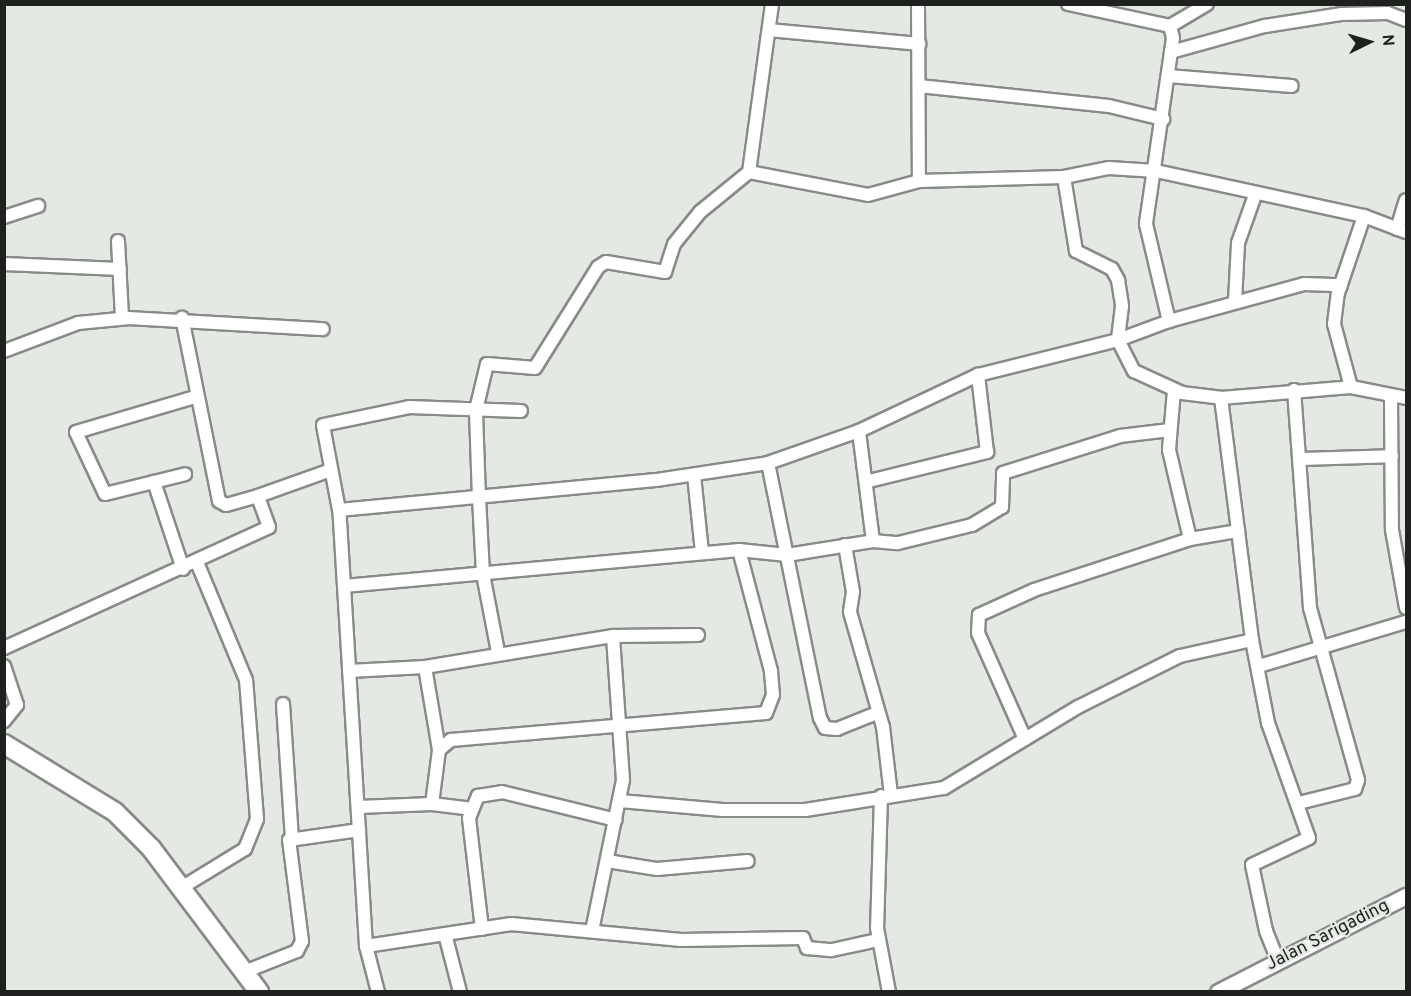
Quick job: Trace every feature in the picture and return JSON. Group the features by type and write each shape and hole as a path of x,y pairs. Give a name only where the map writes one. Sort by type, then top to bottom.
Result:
{"main road":[{"path":"4,744 115,812 181,888 259,992"}],"street":[{"path":"498,652 483,574 479,498 476,410 485,368 493,362 535,368 602,263 665,272 674,244 700,212 749,172 772,4"},
{"path":"918,4 919,181"},
{"path":"1068,4 1170,26 1207,4"},
{"path":"1171,52 1265,26 1342,14 1388,13 1407,20"},
{"path":"1169,321 1146,224 1156,171 1171,52 1170,26"},
{"path":"769,30 919,44"},
{"path":"1168,76 1292,86"},
{"path":"919,86 1109,106 1162,119"},
{"path":"749,172 854,195 919,181 1064,177 1109,168 1156,171 1255,195 1364,216 1402,230 1407,200"},
{"path":"1064,177 1076,251 1112,269 1118,280 1122,306 1118,340 1134,371 1173,390 1221,398 1294,390 1351,387 1391,398 1407,398"},
{"path":"1235,301 1238,243 1255,195"},
{"path":"4,217 38,206"},
{"path":"1351,387 1334,324 1341,285 1364,216"},
{"path":"118,241 122,318"},
{"path":"4,264 120,269"},
{"path":"339,510 590,487 694,475 768,463 859,431 978,375 1118,340 1169,321 1235,301 1304,284 1341,285"},
{"path":"4,351 78,323 122,318 182,318 323,329"},
{"path":"182,318 195,397 219,501 226,505 331,470"},
{"path":"869,481 987,452 978,375"},
{"path":"1173,390 1168,450 1190,539"},
{"path":"1294,390 1310,608 1357,786 1299,803"},
{"path":"185,474 105,494 75,432 195,397"},
{"path":"1221,398 1252,640 1259,666 1268,723 1299,803 1306,842 1258,857 1252,865 1278,961"},
{"path":"1391,398 1392,530 1407,608"},
{"path":"378,992 366,946 339,510 323,430 328,421 409,407 520,411"},
{"path":"344,586 739,550 787,555 873,541 888,544 972,525 1002,507 1003,473 1120,436 1170,430"},
{"path":"859,431 869,481 873,541"},
{"path":"1299,459 1392,456"},
{"path":"768,463 825,728 837,729 877,713"},
{"path":"694,475 702,553"},
{"path":"154,482 183,569"},
{"path":"4,648 183,569 269,527 258,496"},
{"path":"1025,739 978,633 979,615 1034,590 1190,539 1238,531"},
{"path":"845,545 853,592 850,612 877,713 886,796 878,940 889,992"},
{"path":"439,750 451,740 770,711 771,671 739,550"},
{"path":"181,888 245,849 257,819 246,680 197,562"},
{"path":"1259,666 1407,622"},
{"path":"349,671 425,667 498,652 613,636 698,635"},
{"path":"592,931 620,801 621,723 613,636"},
{"path":"620,801 723,810 805,810 944,788 1025,739 1180,656 1252,640"},
{"path":"4,666 17,705 4,721"},
{"path":"425,667 439,750 432,804"},
{"path":"244,972 297,951 302,941 283,704"},
{"path":"482,929 471,809 478,796 501,792 616,820"},
{"path":"358,807 432,804 471,809"},
{"path":"292,838 359,830"},
{"path":"607,861 657,869 748,861"},
{"name":"Jalan Sarigading","path":"1218,992 1407,896"},
{"path":"366,946 482,929 543,924 681,940 802,938 807,948 832,950 878,940"},
{"path":"445,934 460,992"}]}
